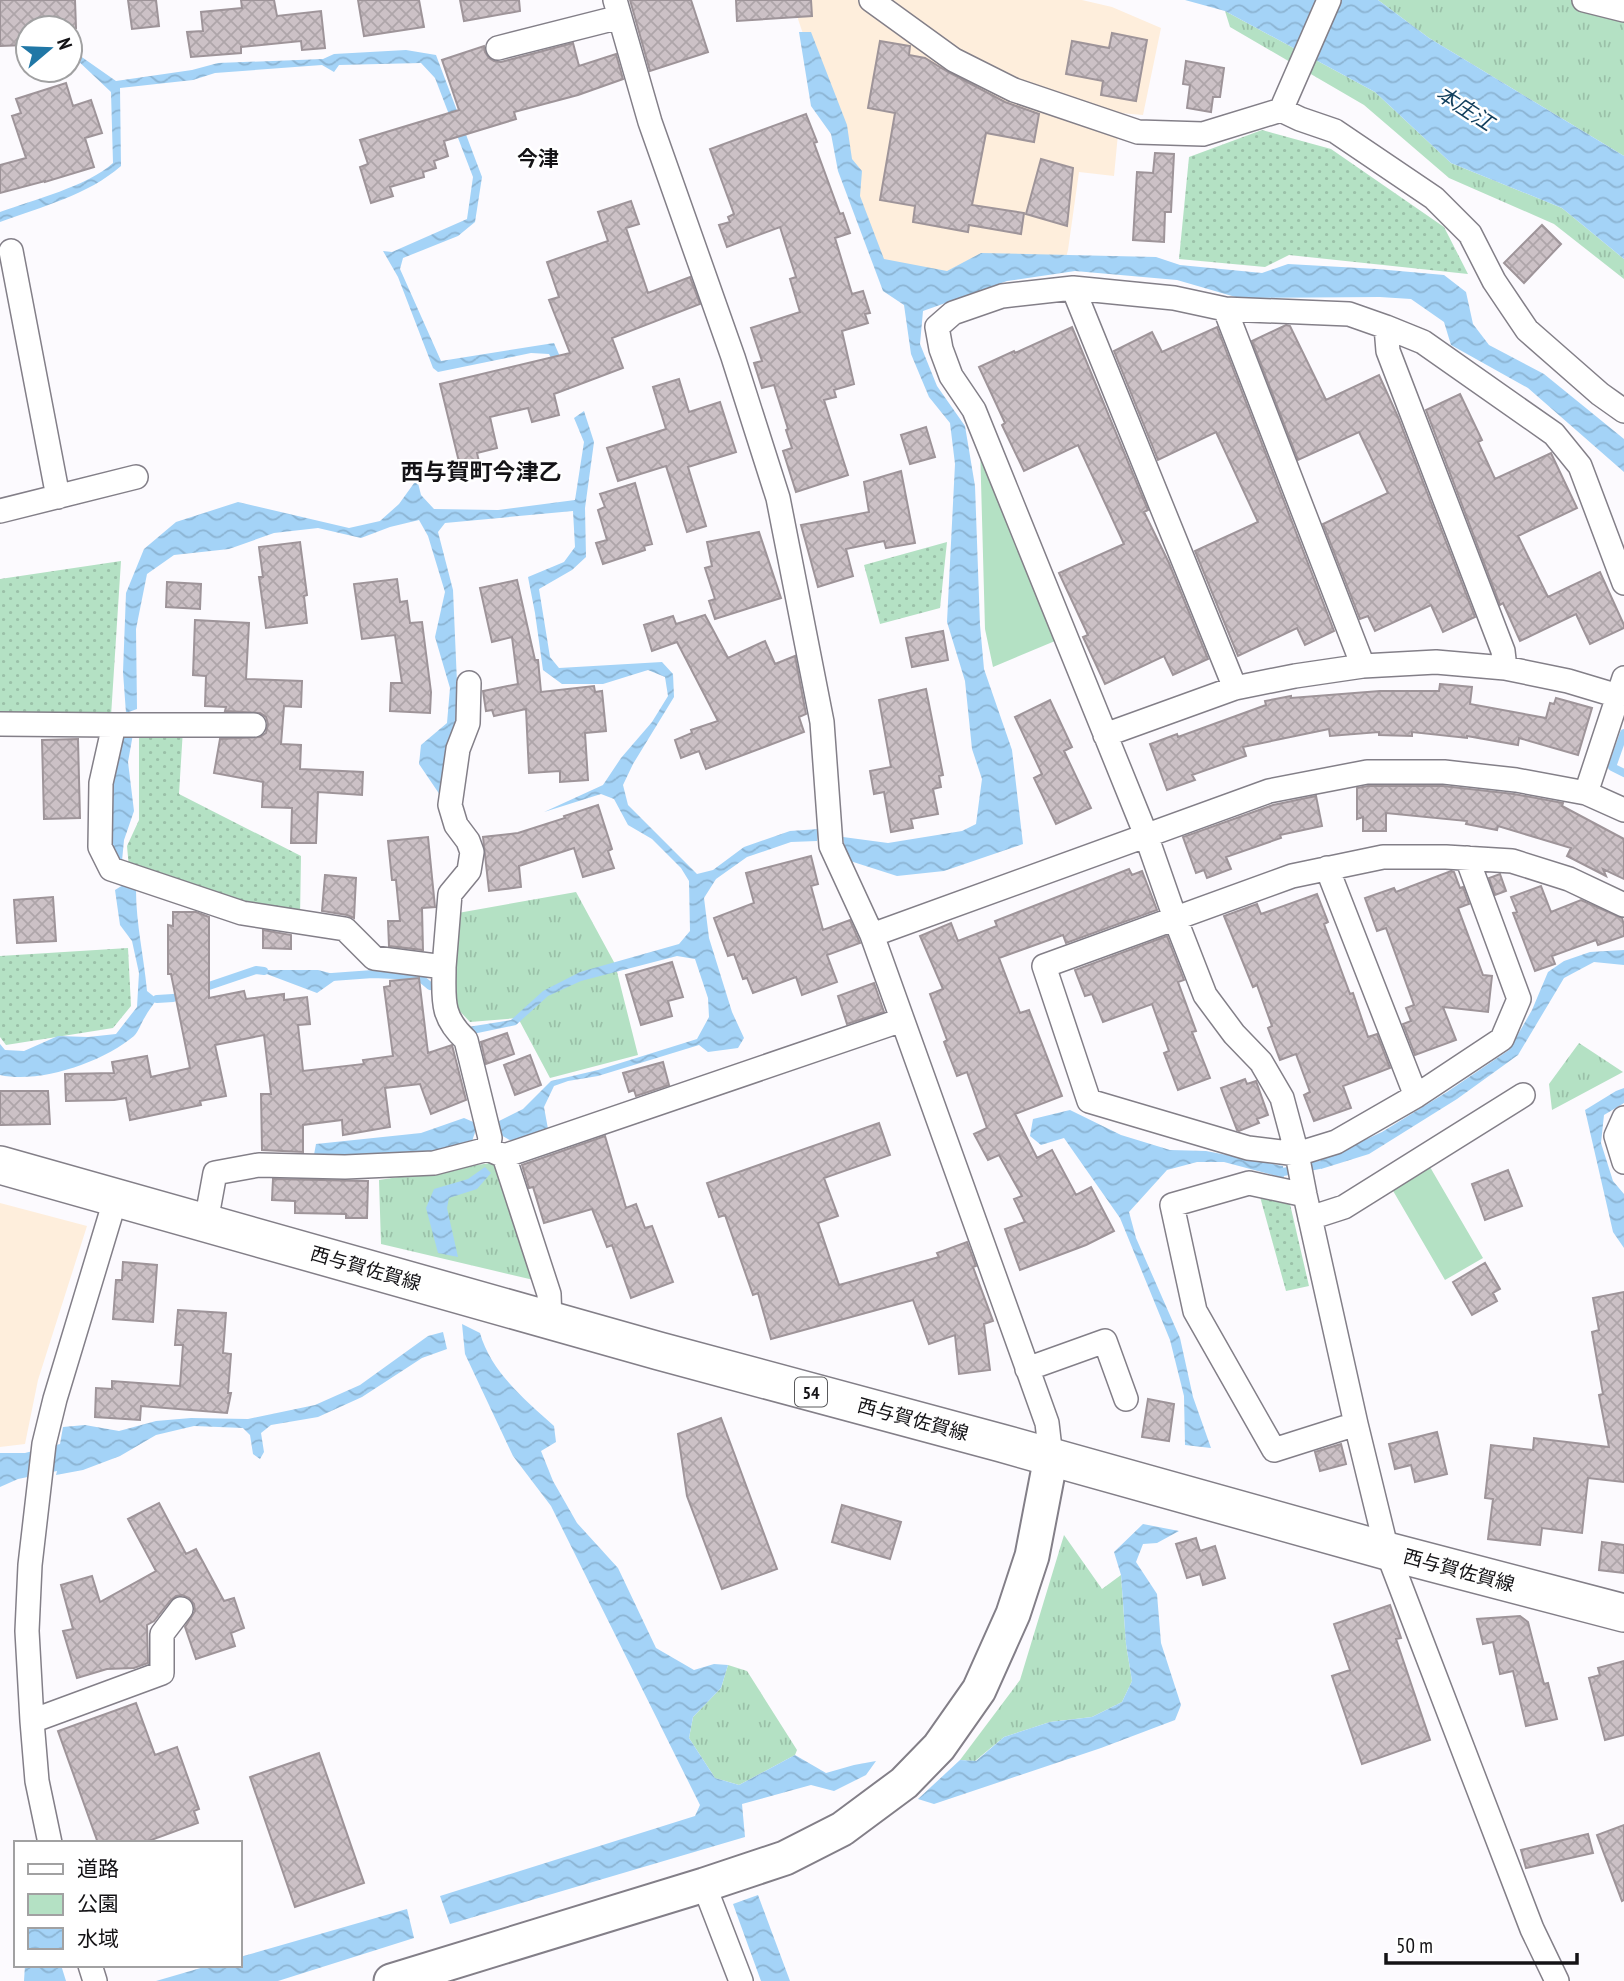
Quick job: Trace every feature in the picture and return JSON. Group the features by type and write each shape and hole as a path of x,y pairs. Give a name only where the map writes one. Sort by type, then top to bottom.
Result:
{"main road":[{"name":"西与賀佐賀線","path":"0,1165 550,1320 1624,1613"}],"street":[{"path":"870,0 954,60 1014,90 1138,132 1203,134 1286,100 1329,0"},
{"path":"1584,0 1624,10"},
{"path":"390,1981 785,1858 842,1829 904,1783 939,1747 979,1690 1013,1614 1031,1556 1051,1457 1047,1423 872,935 831,846 822,722 778,498 733,357 650,122 617,9 498,48"},
{"path":"1286,100 1300,119 1335,131 1434,198 1470,234 1494,281 1527,330 1600,394 1624,411"},
{"path":"11,251 58,496"},
{"path":"1073,288 1235,688"},
{"path":"1557,1981 1532,1929 1387,1550 1282,1098 1261,1062 1234,1034 1205,995 1146,835 974,410 951,376 941,349 937,327 953,313 1002,296 1073,288 1174,298 1225,309 1349,314 1387,327 1423,342 1554,434 1580,466 1624,583"},
{"path":"1225,309 1363,666"},
{"path":"1387,327 1388,351 1503,651 1505,668"},
{"path":"0,511 136,477"},
{"path":"1105,735 1235,688 1295,676 1363,666 1436,662 1505,668 1568,681 1621,687 1586,793"},
{"path":"469,683 468,723 458,749 450,805 456,825 468,841 472,852 469,871 450,894 444,1005 453,1028 466,1040 490,1138 549,1294 550,1320"},
{"path":"0,724 254,725"},
{"path":"114,725 101,783 100,847 111,869 242,913 345,929 374,958 444,967"},
{"path":"872,935 1269,792 1367,772 1444,772 1516,780 1586,793 1624,810"},
{"path":"1301,1173 1248,1148 1089,1101 1044,966 1292,876 1383,857 1512,861 1569,879 1624,905"},
{"path":"1356,1424 1274,1450 1195,1311 1172,1205 1250,1183 1301,1173 1336,1142 1416,1096 1502,1039 1519,999 1467,858"},
{"path":"1326,868 1416,1096"},
{"path":"206,1222 215,1174 259,1165 345,1167 434,1163 496,1153 902,1020"},
{"path":"1310,1218 1344,1207 1523,1095"},
{"path":"1624,1118 1615,1136 1624,1162"},
{"path":"50,1841 37,1781 32,1721 27,1631 30,1565 44,1444 116,1197"},
{"path":"1027,1369 1105,1341 1126,1399"},
{"path":"32,1721 162,1673 162,1634 181,1609"},
{"path":"704,1885 741,1981"}],"shaded area":[{"path":"797,0 1082,0 1112,7 1161,28 1143,115 1120,113 1114,176 1079,172 1064,265 908,292 882,267 798,19"},
{"path":"0,1203 87,1226 38,1380 25,1444 0,1447"}],"green space":[{"path":"1378,0 1624,0 1624,156 1429,38"},
{"path":"1225,11 1375,92 1451,163 1562,208 1624,259 1624,279 1554,224 1449,178 1364,105 1230,27"},
{"path":"1262,130 1331,149 1444,227 1468,274 1289,255 1265,267 1179,259 1189,157"},
{"path":"980,444 1055,641 993,667 985,629"},
{"path":"947,542 940,608 880,624 864,565"},
{"path":"121,561 111,716 0,712 0,579"},
{"path":"183,729 179,794 301,856 300,918 129,868 127,846 139,820 139,730"},
{"path":"576,892 615,964 638,1055 550,1078 518,1018 470,1022 453,1004 458,913"},
{"path":"128,948 131,1006 113,1028 6,1045 0,1037 0,956"},
{"path":"1579,1043 1623,1072 1552,1110 1549,1084"},
{"path":"497,1162 538,1281 381,1244 379,1180"},
{"path":"1430,1167 1483,1258 1445,1280 1392,1189"},
{"path":"1259,1193 1290,1204 1309,1286 1286,1291"},
{"path":"1064,1535 1102,1589 1121,1575 1126,1644 1132,1681 1122,1702 1092,1717 1050,1722 1004,1737 975,1761 960,1760 1020,1680"},
{"path":"728,1665 747,1671 797,1750 795,1755 739,1785 715,1778 689,1738 693,1717 721,1688"}],"water":[{"name":"本庄江","path":"1185,0 1378,0 1429,38 1624,156 1624,259 1562,208 1451,163 1375,92 1225,11"},
{"path":"799,32 811,32 847,125 852,159 862,171 860,196 884,259 947,271 981,253 1156,257 1180,265 1262,273 1288,264 1444,275 1466,292 1473,324 1489,345 1544,374 1624,439 1624,472 1528,388 1451,345 1444,322 1411,299 1239,298 1177,280 1075,271 1007,281 923,311 920,344 937,386 965,426 975,486 984,669 1012,750 1023,844 944,871 897,876 847,860 843,837 888,843 962,831 976,824 982,779 972,749 965,681 947,622 955,464 950,423 929,397 911,354 904,305 883,291 838,171 831,134 811,106"},
{"path":"406,50 436,55 482,177 475,222 458,236 403,258 400,269 441,361 554,343 573,386 568,390 549,354 531,353 438,372 433,368 398,277 383,251 392,252 467,219 473,177 435,78 421,63 339,65 334,72 322,65 215,73 193,80 120,88 121,166 79,193 0,222 0,212 89,179 113,163 111,92 84,66 84,59 116,81 192,70 218,63 323,59 334,54"},
{"path":"584,411 594,442 585,508 586,557 572,570 539,589 550,657 559,668 662,662 673,674 674,697 623,785 628,805 697,874 713,870 744,847 790,831 819,829 817,841 791,842 747,857 716,879 704,898 709,938 732,1012 744,1038 738,1048 708,1052 699,1045 598,1076 554,1086 544,1107 548,1129 513,1142 501,1135 499,1121 523,1109 551,1081 598,1070 697,1039 709,1017 708,998 695,959 677,956 581,981 548,996 516,1025 468,1035 468,1027 511,1020 543,991 580,972 679,944 690,931 689,881 681,868 652,839 628,825 614,799 601,794 544,812 603,785 621,758 652,722 668,696 665,677 648,670 603,684 562,684 543,670 528,577 564,562 575,547 573,511 445,523 438,532 453,590 457,683 456,726 440,795 419,764 421,745 447,723 450,688 435,637 445,592 428,536 419,520 361,538 318,528 274,533 229,549 174,555 147,574 136,629 137,709 126,713 123,672 126,593 144,549 176,522 238,502 349,528 380,521 399,504 417,479 421,495 434,509 498,510 575,500 584,442 574,418"},
{"path":"123,734 133,734 128,762 134,811 124,840 122,861 110,858 109,766"},
{"path":"123,885 136,890 147,991 157,999 137,1032 121,1046 70,1069 33,1076 0,1075 0,1044 5,1050 24,1051 58,1036 116,1034 137,1007 139,973 132,941 120,925 115,890"},
{"path":"1624,950 1624,965 1594,962 1564,978 1518,1055 1457,1099 1369,1154 1321,1169 1317,1162 1382,1132 1509,1050 1532,1010 1548,972 1564,961 1590,952"},
{"path":"256,970 318,970 341,976 317,993"},
{"path":"1624,1088 1624,1103 1604,1115 1601,1143 1613,1181 1624,1194 1624,1248 1613,1232 1585,1110"},
{"path":"1070,1110 1121,1135 1170,1150 1206,1151 1283,1166 1284,1178 1224,1162 1197,1162 1167,1170 1129,1212 1136,1238 1180,1338 1193,1397 1211,1448 1185,1445 1184,1396 1170,1340 1120,1218 1064,1138 1041,1145 1030,1136 1033,1119"},
{"path":"464,1118 478,1124 471,1144 438,1155 313,1160 316,1144 421,1133"},
{"path":"485,1167 491,1173 477,1189 449,1198 447,1208 458,1257 438,1253 426,1208 434,1189 468,1179"},
{"path":"462,1324 480,1333 501,1373 554,1426 556,1442 541,1451 553,1481 577,1523 618,1568 656,1648 694,1670 714,1664 728,1665 721,1688 693,1717 689,1738 715,1778 739,1785 795,1755 826,1773 876,1761 866,1775 834,1791 811,1785 742,1804 745,1837 450,1924 440,1896 695,1816 700,1805 551,1506 513,1456 465,1354"},
{"path":"443,1332 447,1349 422,1358 362,1397 318,1417 271,1425 261,1433 264,1452 260,1459 253,1454 250,1435 243,1428 194,1426 156,1435 120,1456 83,1470 56,1475 57,1471 18,1479 0,1487 0,1453 25,1453 60,1444 63,1427 85,1425 119,1431 156,1421 191,1418 248,1419 315,1405 360,1385 428,1336"},
{"path":"1143,1524 1179,1531 1157,1543 1143,1544 1136,1562 1157,1594 1161,1643 1181,1705 1175,1720 934,1804 918,1799 960,1760 976,1761 1004,1737 1050,1722 1092,1717 1122,1702 1132,1681 1126,1644 1121,1575 1114,1552"},
{"path":"758,1895 790,1981 761,1981 733,1904"},
{"path":"407,1909 414,1938 278,1981 156,1981 204,1967 242,1967 242,1956"},
{"path":"25,1967 62,1967 66,1981 24,1981"}],"building":[{"path":"0,0 75,0 76,14 14,14 14,45 0,46"},
{"path":"128,0 156,0 159,26 132,29"},
{"path":"241,0 274,0 277,16 321,11 325,48 302,50 301,41 241,47 241,53 191,57 187,32 203,31 201,12 242,8"},
{"path":"358,0 419,0 424,27 364,36"},
{"path":"460,0 519,0 520,11 464,21"},
{"path":"630,0 691,0 708,52 650,71"},
{"path":"736,0 811,0 812,16 737,21"},
{"path":"1112,33 1147,40 1136,101 1101,95 1103,81 1066,74 1072,41 1109,48"},
{"path":"880,41 910,46 909,55 925,58 1005,102 1039,114 1034,142 986,133 972,205 1024,213 1021,234 969,225 968,232 913,222 915,206 880,200 895,113 868,108"},
{"path":"573,43 579,66 616,54 623,79 578,95 514,112 516,119 444,141 448,156 434,161 436,168 423,172 424,177 390,187 393,196 371,203 360,167 368,164 360,140 459,110 442,60 484,46 489,58 501,62"},
{"path":"1186,61 1224,68 1220,97 1213,97 1211,112 1187,108 1190,85 1183,84"},
{"path":"66,84 73,106 91,100 102,133 85,138 94,167 0,193 0,165 26,158 12,116 21,113 16,99"},
{"path":"806,114 840,214 843,213 850,233 835,238 852,294 863,291 870,313 865,314 868,323 842,331 854,384 834,390 836,397 824,400 848,475 796,492 783,451 792,448 786,430 788,429 774,385 762,388 754,363 762,361 751,328 800,312 790,279 796,277 780,227 727,247 719,225 730,222 728,217 734,214 710,149"},
{"path":"1155,153 1174,154 1171,212 1165,212 1164,242 1133,240 1137,172 1153,173"},
{"path":"1041,159 1073,168 1067,226 1026,214"},
{"path":"631,201 639,224 626,228 648,293 690,277 700,304 612,338 623,368 554,394 559,415 532,422 528,408 490,417 497,448 477,453 479,462 460,466 440,384 570,353 549,300 559,297 547,262 608,241 598,212"},
{"path":"1542,225 1561,244 1524,283 1504,263"},
{"path":"1286,325 1290,326 1326,400 1379,375 1398,417 1475,617 1443,632 1431,605 1375,631 1368,616 1360,619 1323,524 1388,493 1359,432 1298,460 1252,341"},
{"path":"1072,327 1148,510 1144,512 1169,563 1208,659 1173,675 1164,656 1105,684 1083,637 1088,635 1059,573 1124,544 1078,445 1024,471 979,367"},
{"path":"1217,327 1334,631 1305,645 1297,628 1238,656 1195,551 1258,522 1216,432 1158,460 1114,351 1152,332 1162,352"},
{"path":"679,379 689,412 720,402 736,452 688,467 706,526 687,532 666,466 618,481 607,448 666,429 653,387"},
{"path":"1460,394 1482,440 1478,442 1495,479 1551,453 1577,508 1518,536 1548,597 1600,572 1624,628 1590,644 1576,614 1520,641 1503,603 1500,605 1426,410"},
{"path":"926,427 935,457 910,464 901,435"},
{"path":"901,471 915,543 886,548 884,541 846,549 853,576 818,587 801,525 869,512 864,482"},
{"path":"635,483 652,544 644,546 645,550 603,564 596,543 607,540 598,510 605,507 600,494"},
{"path":"759,532 781,598 715,619 709,601 715,599 705,568 712,566 707,542"},
{"path":"300,542 307,595 304,596 307,623 266,628 259,577 263,577 259,547"},
{"path":"397,579 400,602 407,601 410,623 422,622 431,692 430,713 390,711 391,683 402,683 395,635 362,639 354,584"},
{"path":"517,580 535,660 538,660 541,692 594,686 595,692 602,691 606,731 585,733 588,780 560,782 560,771 529,773 526,709 494,716 492,710 486,711 483,691 518,684 512,637 492,642 480,588"},
{"path":"167,582 201,584 200,609 166,607"},
{"path":"705,615 728,658 765,641 775,664 795,656 806,714 799,717 804,732 706,769 699,751 681,758 675,740 692,733 691,730 718,721 677,642 652,651 644,625 673,616 676,624"},
{"path":"195,620 249,623 246,679 302,681 301,707 284,706 281,744 301,745 300,769 363,772 362,795 318,792 316,843 291,843 292,808 262,807 263,782 214,773 220,739 260,737 266,733 268,724 266,717 260,713 225,711 226,707 205,706 206,676 193,675"},
{"path":"943,631 948,660 912,667 906,638"},
{"path":"1440,684 1472,687 1470,704 1546,718 1550,703 1554,704 1556,698 1592,708 1578,755 1519,738 1518,745 1467,736 1412,732 1412,736 1379,735 1379,732 1330,736 1329,729 1243,747 1246,756 1192,775 1195,780 1167,790 1150,744 1177,734 1178,737 1266,705 1265,701 1291,696 1439,691"},
{"path":"926,689 943,775 939,776 941,787 933,789 938,814 911,819 913,828 891,832 884,792 874,794 870,771 891,767 879,700"},
{"path":"1050,700 1072,747 1064,751 1091,808 1056,824 1034,778 1042,774 1015,717"},
{"path":"78,739 80,818 44,819 42,740"},
{"path":"1443,786 1563,803 1562,806 1624,839 1624,879 1603,869 1606,876 1567,856 1571,848 1498,826 1497,830 1466,824 1467,821 1386,813 1386,831 1363,831 1363,817 1357,819 1357,788"},
{"path":"1316,796 1322,826 1280,835 1281,838 1226,857 1231,869 1207,878 1204,870 1196,873 1183,837 1273,805"},
{"path":"598,805 612,849 608,851 614,868 583,877 574,848 519,866 521,887 489,891 483,837 518,833"},
{"path":"428,837 435,907 422,908 423,950 389,946 388,921 400,921 396,880 392,880 388,841"},
{"path":"811,856 818,884 811,886 823,930 850,920 860,943 827,955 837,982 802,995 796,977 753,993 747,978 743,979 734,954 728,956 714,918 754,903 746,873"},
{"path":"1129,869 1132,875 1142,871 1157,910 1066,943 1063,935 999,958 1020,1013 1029,1010 1062,1096 1015,1114 1037,1158 1052,1150 1076,1195 1091,1187 1114,1231 1086,1245 1020,1270 1005,1229 1025,1222 1014,1199 1022,1196 999,1155 988,1160 974,1134 987,1128 967,1072 957,1076 944,1042 947,1040 930,994 943,989 920,936 951,923 958,941 997,926 995,921"},
{"path":"1454,872 1460,888 1463,887 1469,904 1458,908 1483,975 1492,976 1488,1012 1443,1007 1456,1040 1415,1055 1403,1024 1411,1021 1406,1008 1414,1005 1386,928 1377,931 1365,898 1394,888 1396,892"},
{"path":"1500,874 1506,891 1495,895 1489,878"},
{"path":"325,875 356,878 354,918 322,911"},
{"path":"1541,886 1551,912 1581,900 1622,918 1624,936 1598,945 1596,940 1552,956 1555,964 1535,971 1513,913 1517,912 1511,897"},
{"path":"1317,894 1328,922 1324,924 1368,1037 1377,1034 1390,1068 1343,1086 1351,1108 1314,1121 1304,1095 1310,1092 1296,1054 1280,1060 1268,1028 1272,1026 1257,985 1253,987 1224,916 1257,904 1261,914"},
{"path":"53,897 56,941 17,943 14,900"},
{"path":"173,912 196,912 209,917 209,998 244,991 246,999 284,994 284,1000 307,997 310,1024 298,1025 303,1071 364,1064 363,1060 393,1056 384,987 390,986 390,981 419,978 428,1053 452,1045 466,1100 431,1114 420,1084 385,1088 390,1127 343,1135 342,1120 303,1125 303,1152 262,1150 261,1094 271,1094 264,1035 215,1045 226,1096 200,1101 201,1105 130,1120 126,1098 66,1101 65,1074 114,1073 112,1062 147,1056 151,1077 190,1068 171,974 168,974 168,925 173,926"},
{"path":"263,930 291,935 291,949 263,948"},
{"path":"1167,936 1184,980 1178,982 1196,1031 1192,1032 1210,1078 1178,1090 1164,1053 1169,1051 1152,1004 1103,1022 1092,994 1085,996 1075,970"},
{"path":"672,962 683,997 668,1001 672,1016 641,1025 626,975"},
{"path":"874,983 884,1012 847,1024 838,996"},
{"path":"507,1033 514,1054 486,1064 481,1042"},
{"path":"530,1055 541,1085 515,1095 504,1065"},
{"path":"663,1062 669,1085 636,1096 634,1090 629,1092 623,1073"},
{"path":"1245,1079 1247,1084 1256,1081 1268,1115 1257,1119 1259,1123 1239,1131 1221,1088"},
{"path":"0,1091 48,1091 50,1124 0,1125"},
{"path":"879,1123 890,1155 824,1178 838,1216 818,1223 839,1285 939,1257 937,1253 967,1242 976,1266 973,1267 993,1321 984,1324 990,1370 959,1374 955,1335 929,1344 913,1300 771,1339 758,1293 753,1295 725,1215 719,1217 707,1183"},
{"path":"605,1136 626,1208 636,1204 645,1228 652,1226 673,1282 631,1298 612,1245 607,1247 592,1209 544,1223 533,1187 529,1188 522,1165"},
{"path":"1508,1170 1522,1206 1485,1220 1472,1184"},
{"path":"273,1179 368,1181 367,1218 346,1218 346,1214 295,1213 295,1201 272,1200"},
{"path":"123,1262 157,1265 153,1322 113,1319 116,1280 122,1280"},
{"path":"1485,1263 1500,1289 1493,1293 1497,1301 1472,1315 1453,1282"},
{"path":"1624,1292 1624,1482 1588,1478 1582,1533 1542,1528 1540,1545 1488,1539 1493,1499 1485,1498 1491,1445 1533,1450 1534,1438 1609,1447 1599,1395 1603,1394 1592,1332 1599,1330 1593,1298"},
{"path":"178,1310 226,1313 223,1353 231,1354 228,1393 231,1393 227,1413 141,1406 140,1420 95,1417 96,1388 112,1389 112,1381 180,1386 183,1345 175,1345"},
{"path":"1148,1399 1174,1404 1169,1441 1142,1437"},
{"path":"721,1418 777,1569 722,1589 687,1496 678,1434"},
{"path":"1437,1432 1447,1474 1415,1482 1411,1465 1395,1469 1389,1444"},
{"path":"1341,1444 1346,1464 1320,1471 1315,1452"},
{"path":"159,1503 186,1554 196,1549 224,1601 234,1598 244,1628 231,1633 235,1646 196,1659 185,1627 195,1611 194,1604 189,1598 176,1596 154,1621 147,1625 148,1663 134,1668 107,1669 77,1678 63,1631 73,1629 61,1585 92,1576 100,1602 156,1571 128,1519"},
{"path":"842,1505 901,1522 890,1559 832,1542"},
{"path":"1196,1538 1200,1551 1215,1546 1225,1578 1203,1585 1200,1574 1187,1578 1176,1544"},
{"path":"1602,1542 1624,1545 1624,1573 1599,1570"},
{"path":"1390,1605 1401,1638 1396,1639 1430,1740 1362,1764 1332,1676 1350,1670 1334,1624"},
{"path":"1520,1616 1528,1622 1544,1684 1548,1683 1557,1719 1526,1726 1513,1671 1500,1674 1493,1642 1483,1644 1477,1619"},
{"path":"1624,1661 1624,1735 1605,1740 1589,1678 1600,1675 1598,1668"},
{"path":"136,1703 155,1755 177,1747 199,1809 194,1811 198,1823 148,1841 97,1841 58,1731"},
{"path":"319,1753 364,1883 295,1907 250,1777"},
{"path":"1624,1825 1624,1900 1622,1901 1597,1835"},
{"path":"1588,1834 1593,1853 1526,1868 1521,1850"}],"waterway":[{"path":"1624,733 1612,767 1624,773"},
{"path":"200,989 256,970 264,971"},
{"path":"332,977 373,974 418,976 430,986"},
{"path":"157,999 184,995"},
{"path":"1283,1172 1319,1165"}],"district":[{"name":"今津","path":"538,158"},
{"name":"西与賀町今津乙","path":"481,471"}]}
